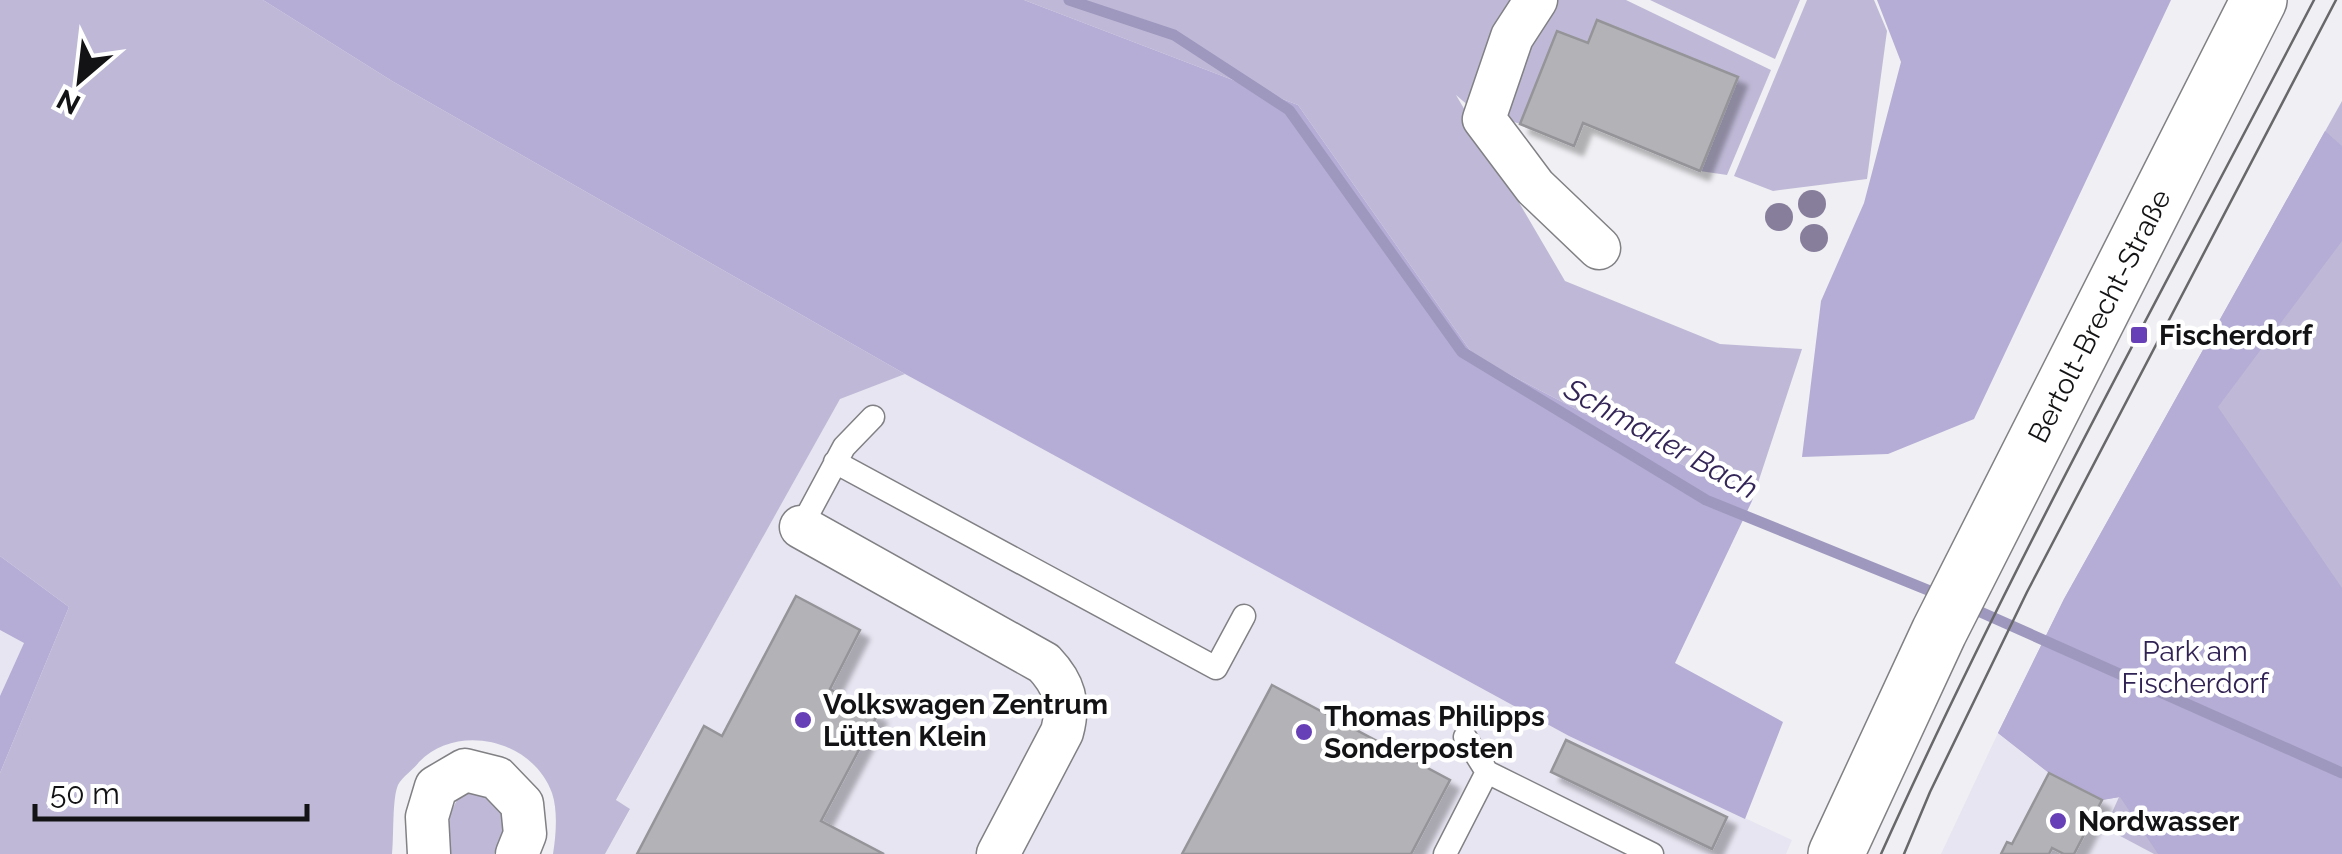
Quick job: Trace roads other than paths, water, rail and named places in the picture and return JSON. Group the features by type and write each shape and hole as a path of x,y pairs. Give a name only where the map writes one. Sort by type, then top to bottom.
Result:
{"main road":[{"name":"Bertolt-Brecht-Straße","path":"1836,854 1939,632 2259,0"}],"street":[{"path":"1536,0 1512,37 1484,119 1535,188 1599,248"},
{"path":"801,528 1044,663 1060,680 1066,716 1062,732 998,854"},
{"path":"429,854 427,817 436,787 464,770 497,778 522,804 525,834 517,854"}],"lane":[{"path":"801,528 844,447 873,417"},
{"path":"836,462 1216,668 1244,616"},
{"path":"1465,737 1487,772 1652,854"},
{"path":"1445,854 1487,772"}],"waterway":[{"name":"Schmarler Bach","path":"1069,0 1174,35 1289,110 1462,352 1706,500 1940,595"},
{"name":"Schmarler Bach","path":"1967,606 2342,773"}],"tram line":[{"path":"1881,854 2037,531 2314,0"},
{"path":"1904,854 2027,592 2336,0"}],"place":[{"name":"Fischerdorf","path":"2139,335"},
{"name":"Volkswagen Zentrum Lütten Klein","path":"803,720"},
{"name":"Thomas Philipps Sonderposten","path":"1304,732"},
{"name":"Nordwasser","path":"2058,821"}],"park label":[{"name":"Park am Fischerdorf","path":"2195,667"}]}
